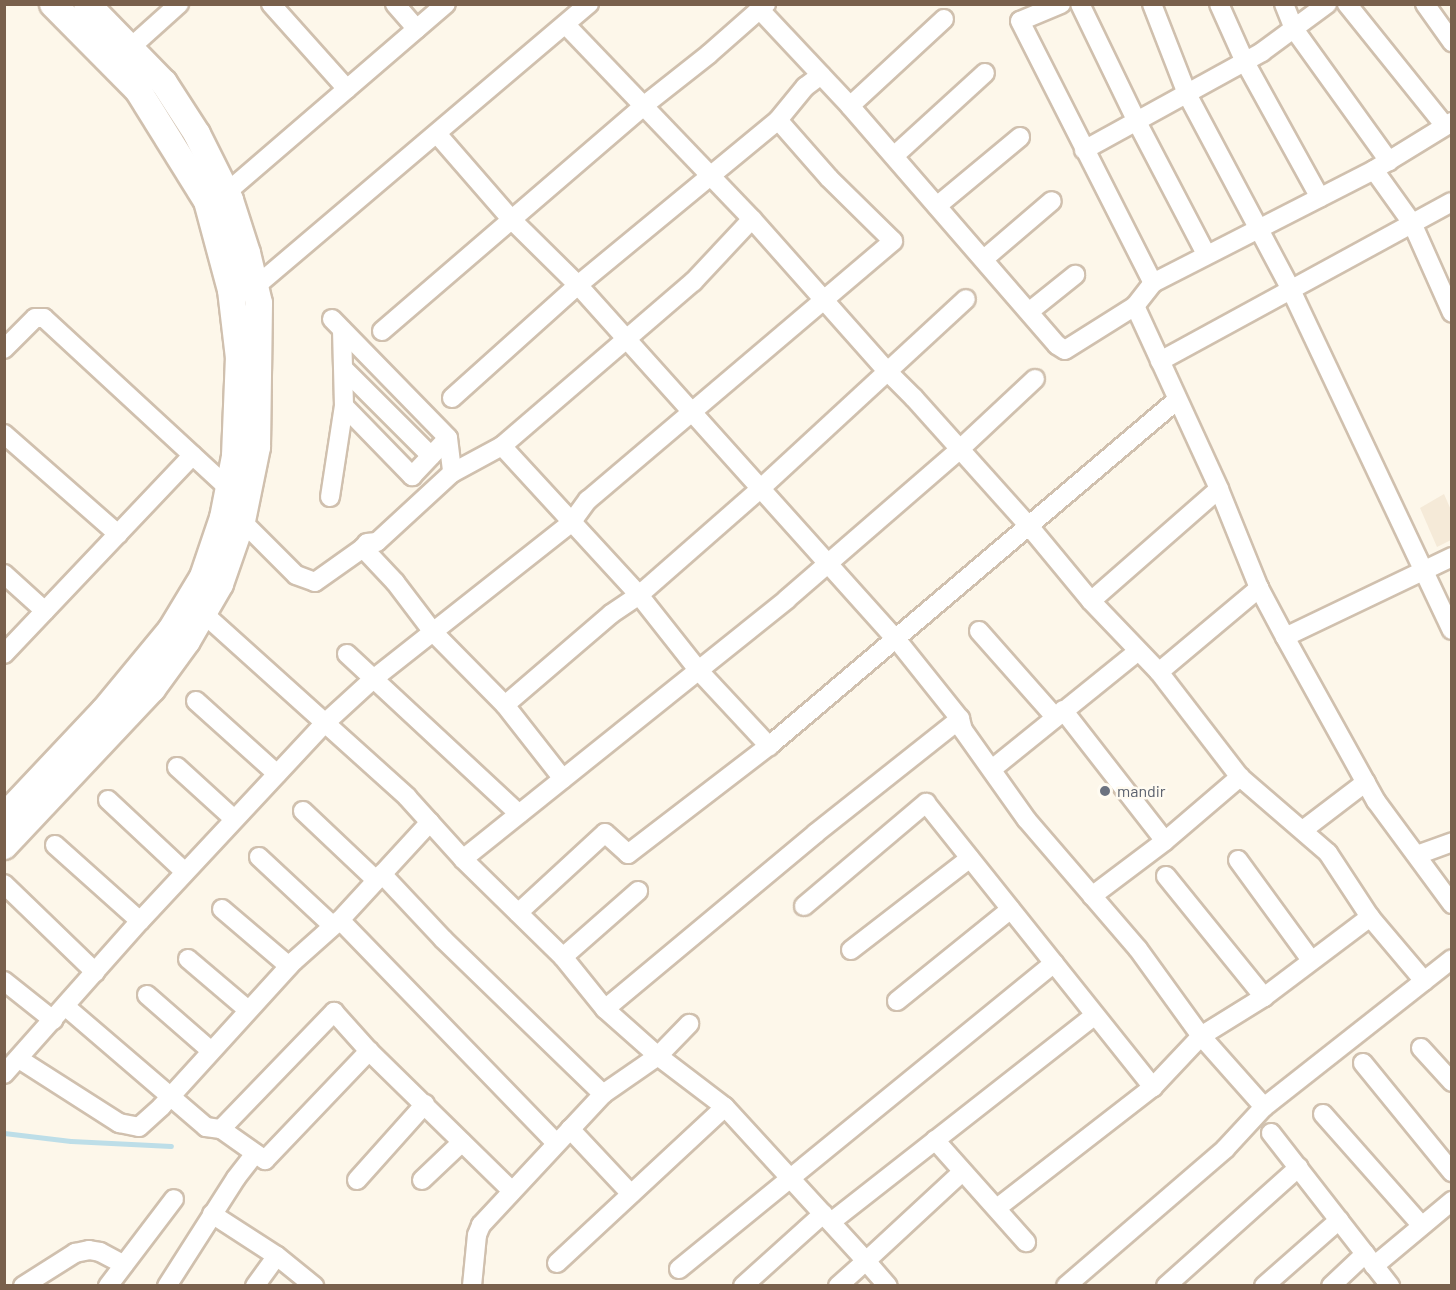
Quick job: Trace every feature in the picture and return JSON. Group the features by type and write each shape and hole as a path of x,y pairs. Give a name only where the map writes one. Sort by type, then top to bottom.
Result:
{"street":[{"path":"4,846 152,689 187,641 220,584 239,504 257,447 259,303 248,253 226,193 138,90 53,4"},
{"path":"87,4 164,83 196,159 231,290 239,358 235,456 239,504"},
{"path":"129,48 179,4"},
{"path":"272,4 347,89"},
{"path":"395,4 417,29"},
{"path":"226,193 446,4"},
{"path":"255,287 438,135 568,15 589,4"},
{"path":"1061,4 1020,21 1153,283"},
{"path":"1080,4 1137,122 1206,254"},
{"path":"1152,4 1187,94 1291,290 1452,630"},
{"path":"1219,4 1245,62 1320,198"},
{"path":"1284,4 1294,29 1382,165 1412,223 1452,313"},
{"path":"1084,150 1245,62 1328,4"},
{"path":"382,331 642,107 763,7 1030,311 1057,345 1065,350 1136,306 1153,283 1382,165 1448,124 1347,4"},
{"path":"1425,4 1452,42"},
{"path":"568,15 642,107 752,219 1029,526 1091,601 1137,652 1159,672 1240,777 1328,853 1370,917 1424,981"},
{"path":"850,106 944,19"},
{"path":"894,156 985,73"},
{"path":"452,398 578,285 778,120 805,87 821,75"},
{"path":"430,822 337,923 289,966 139,1127 119,1123 9,1068 140,921 324,724 372,680 571,523 588,500 893,241 829,178 778,120"},
{"path":"438,135 511,219 578,285 626,337 897,640 960,719 963,730 1027,820 1138,949 1202,1036 1264,1107"},
{"path":"937,206 1020,136"},
{"path":"984,259 1052,201"},
{"path":"1160,361 1452,202"},
{"path":"4,349 30,322 40,317 44,318 193,455 239,504 296,575 315,582 367,543 377,542 453,473 502,446 626,337 693,282 752,219"},
{"path":"1030,311 1075,275"},
{"path":"505,705 611,614 639,595 760,489 966,299"},
{"path":"1136,306 1176,400 1219,489 1259,588 1376,801 1452,904"},
{"path":"330,497 344,406 344,369 337,325 448,438 453,473"},
{"path":"344,369 430,456"},
{"path":"463,859 699,671 959,450 1035,380"},
{"path":"518,913 605,833 628,854 769,746 897,640 1176,400"},
{"path":"344,406 412,476 448,438"},
{"path":"4,434 118,534"},
{"path":"502,446 639,595 699,671 769,746"},
{"path":"4,654 193,455"},
{"path":"1091,601 1219,489"},
{"path":"4,817 104,711 171,630 203,577 223,518 239,504"},
{"path":"363,548 395,582 433,632 505,705 563,779"},
{"path":"1285,637 1452,557"},
{"path":"4,574 45,611"},
{"path":"1159,672 1259,588"},
{"path":"203,613 430,822 463,859 563,957 605,1009 658,1056 725,1107 888,1286"},
{"path":"979,631 1059,713 1165,841"},
{"path":"992,770 1059,713 1137,652"},
{"path":"347,654 372,680 519,814"},
{"path":"196,701 277,774"},
{"path":"605,1009 816,833 960,719"},
{"path":"177,767 234,819"},
{"path":"1092,896 1165,841 1240,777"},
{"path":"1303,830 1366,782"},
{"path":"108,800 185,872"},
{"path":"804,906 926,803 1153,1087"},
{"path":"303,811 379,877 603,1094"},
{"path":"1417,855 1452,842"},
{"path":"55,845 140,921"},
{"path":"260,858 337,923 556,1143"},
{"path":"851,951 970,858"},
{"path":"1238,860 1311,960"},
{"path":"1166,876 1264,997"},
{"path":"4,884 94,972"},
{"path":"563,957 638,891"},
{"path":"222,909 289,966"},
{"path":"897,1001 1011,909"},
{"path":"997,1208 1153,1087 1202,1036 1264,997 1370,917"},
{"path":"188,959 248,1010"},
{"path":"1066,1286 1225,1149 1264,1107 1452,959"},
{"path":"679,1269 1054,963"},
{"path":"4,981 53,1020"},
{"path":"147,995 210,1050"},
{"path":"65,1006 206,1127 221,1129 265,1160 369,1051"},
{"path":"221,1129 334,1012 369,1051 512,1191"},
{"path":"743,1286 827,1218 935,1140 1095,1014"},
{"path":"473,1276 481,1225 603,1094 658,1056 689,1024"},
{"path":"1421,1048 1452,1082"},
{"path":"1363,1063 1452,1172"},
{"path":"357,1180 425,1104"},
{"path":"557,1263 725,1107"},
{"path":"1323,1114 1422,1226"},
{"path":"570,1129 631,1194"},
{"path":"1271,1133 1390,1286"},
{"path":"935,1140 1026,1242"},
{"path":"422,1180 462,1142"},
{"path":"167,1286 255,1154"},
{"path":"1167,1286 1299,1167"},
{"path":"838,1286 963,1172"},
{"path":"108,1286 174,1199"},
{"path":"1331,1286 1422,1226 1452,1201"},
{"path":"213,1214 277,1256 314,1286"},
{"path":"1264,1286 1339,1220"},
{"path":"23,1286 75,1253 89,1250 100,1252 124,1265"},
{"path":"255,1286 277,1256"}],"shaded area":[{"path":"1444,494 1451,510 1451,540 1437,547 1420,508"}],"waterway":[{"path":"4,1133 71,1141 171,1146"}],"place":[{"name":"mandir","path":"1105,791"}]}
